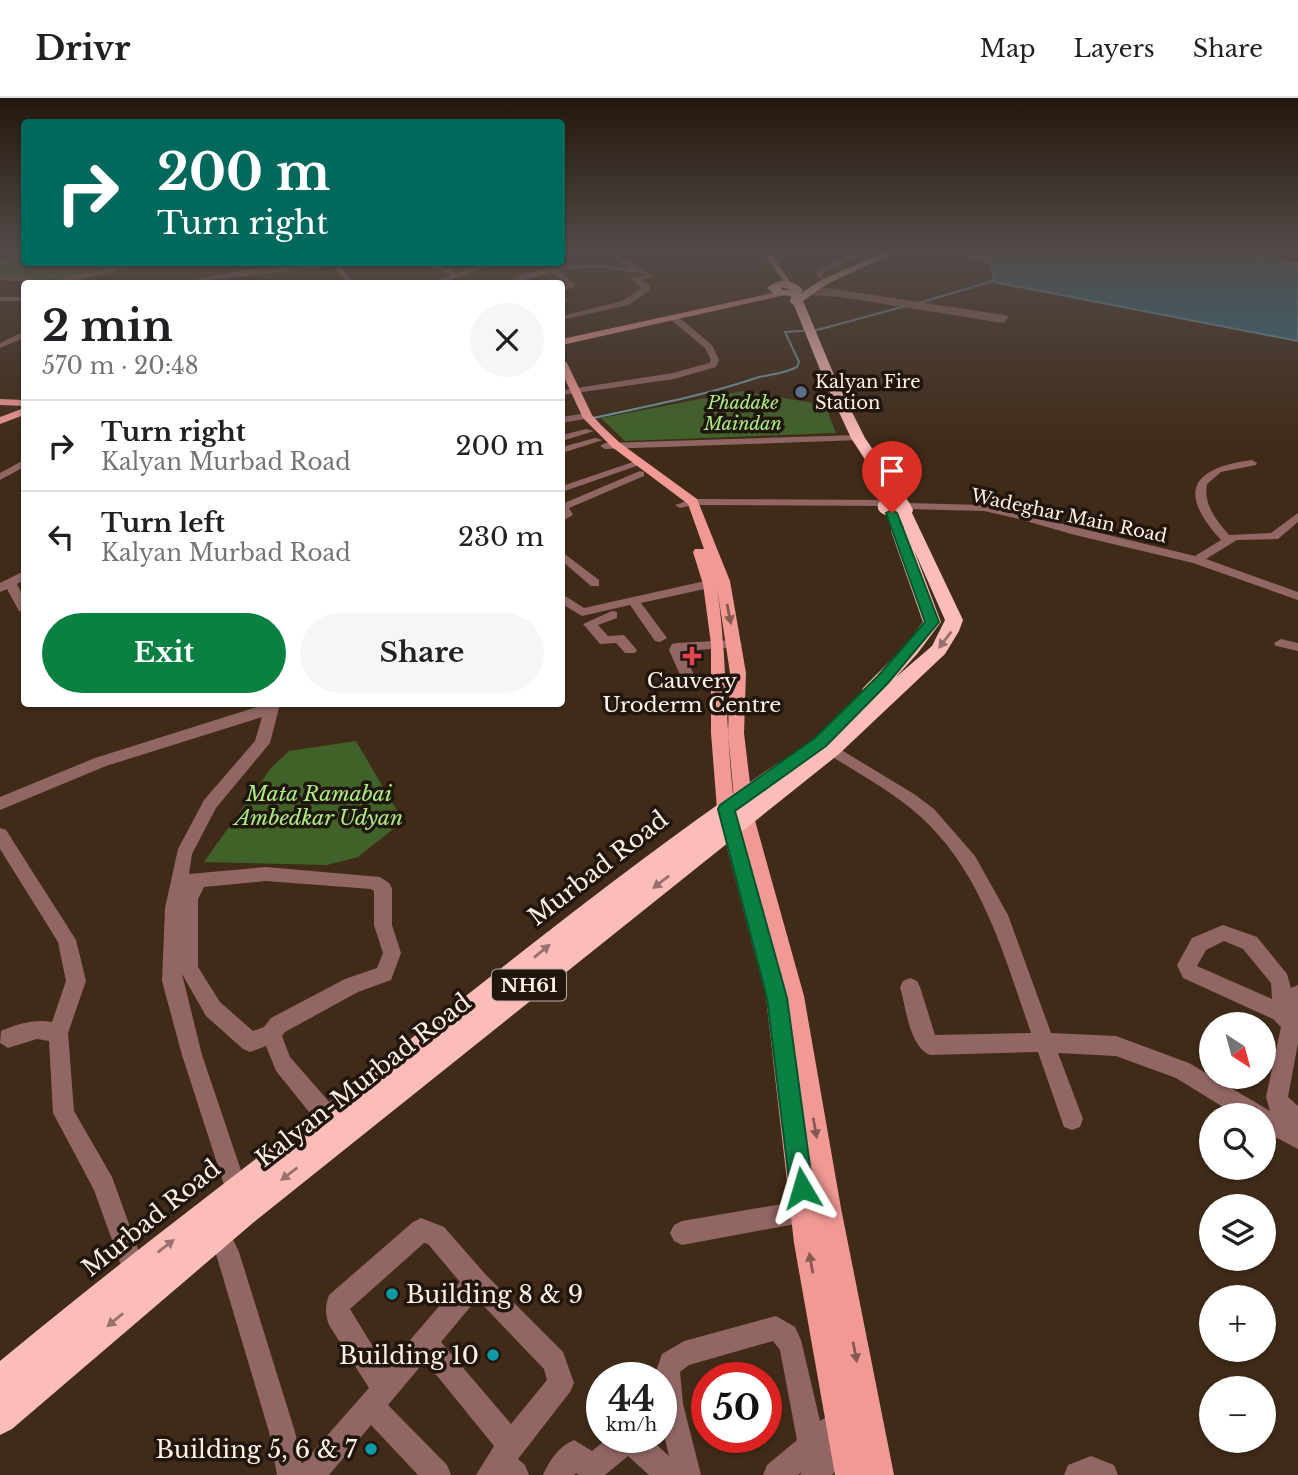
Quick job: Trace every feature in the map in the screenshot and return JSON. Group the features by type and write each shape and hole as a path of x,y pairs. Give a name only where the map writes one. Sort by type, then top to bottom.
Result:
{"highway":[{"name":"NH61","path":"736,813 826,745 929,660 951,634 954,620 901,508 851,437 798,316"},
{"name":"NH61","path":"804,330 824,364 851,437"},
{"name":"Murbad Road","path":"0,1383 134,1271 214,1221 331,1120 486,1007 736,813"},
{"name":"Kalyan-Murbad Road","path":"240,1200 486,1007"},
{"name":"NH61","path":"0,1417 214,1221"}],"main road":[{"path":"565,339 664,316"},
{"path":"565,339 673,317"},
{"path":"567,391 590,431 687,503 735,644 738,673 728,733 736,813"},
{"path":"0,404 21,407"},
{"path":"0,421 21,409"},
{"path":"716,582 718,644 736,813 785,997 816,1209 879,1475"},
{"path":"816,1209 807,1243 850,1475"}],"street":[{"path":"978,316 1003,321 1005,317 1000,316"},
{"path":"567,391 674,376 713,365 715,360 709,346 673,317"},
{"path":"0,335 21,336"},
{"path":"0,346 21,337"},
{"path":"565,448 590,431"},
{"path":"565,437 590,431 851,437"},
{"path":"1227,539 1205,514 1201,488 1207,477 1217,471 1252,463"},
{"path":"0,477 21,465"},
{"path":"565,488 637,468"},
{"path":"565,506 637,468"},
{"name":"Wadeghar Main Road","path":"687,503 861,504 1020,518 1078,535 1182,556 1298,596"},
{"path":"1196,560 1227,539 1246,535 1274,537 1298,515"},
{"path":"565,558 595,583"},
{"path":"21,577 5,586 21,605"},
{"path":"587,617 716,582"},
{"path":"565,600 587,617 605,641 619,638 630,650"},
{"path":"635,604 660,638"},
{"path":"1281,643 1298,647"},
{"path":"688,677 677,647 735,644"},
{"path":"0,804 105,761 270,707"},
{"path":"188,882 266,874 374,882 383,888 383,925 392,953 384,974 352,985 278,1025 271,1034 250,1042 213,1009 190,969 189,898 184,854 210,804 262,743 273,707"},
{"path":"826,745 928,814 970,862 999,915 1072,1119"},
{"path":"0,835 67,940 76,981 58,1033 64,1113 104,1185 134,1271"},
{"path":"188,882 174,908 172,981 192,1055 240,1200"},
{"path":"1274,1103 1286,1018 1280,979 1250,943 1223,933 1199,944 1186,965 1190,972 1286,1018"},
{"path":"910,987 925,1039 930,1045 1045,1042 1116,1046 1136,1051 1199,1076"},
{"path":"1286,1018 1298,994"},
{"path":"8,1038 37,1029 58,1033"},
{"path":"271,1034 284,1064 331,1120"},
{"path":"1227,1089 1242,1103"},
{"path":"1276,1116 1298,1119"},
{"path":"1276,1121 1298,1138"},
{"path":"682,1233 816,1209"},
{"path":"214,1221 278,1419 308,1474 378,1398 471,1288 478,1285"},
{"path":"437,1475 378,1398 338,1316 338,1304 421,1230 436,1235 478,1285 484,1287 554,1362 559,1372 561,1383 504,1465"},
{"path":"687,1475 668,1388 667,1370 673,1360 684,1354 776,1328 786,1336 792,1349 812,1446"},
{"path":"425,1342 498,1427 504,1465"},
{"path":"777,1475 812,1446 867,1418"},
{"path":"814,1475 842,1431"},
{"path":"556,1475 574,1454 592,1468 624,1442 636,1444 669,1475"},
{"path":"1078,1475 1091,1470 1104,1475"}],"green space":[{"name":"Phadake Maindan","path":"743,391 825,405 836,433 625,441 601,418"},
{"name":"Mata Ramabai Ambedkar Udyan","path":"356,741 403,821 358,857 327,865 204,862 271,768 289,751"}],"water":[{"path":"1171,316 1298,316 1298,341"}],"waterway":[{"path":"593,418 787,371 797,367 799,362 785,332 817,330 868,316"}],"place":[{"name":"Kalyan Fire Station","path":"801,392"},
{"name":"Cauvery Uroderm Centre","path":"692,656"},
{"name":"Building 8 & 9","path":"392,1294"},
{"name":"Building 10","path":"493,1355"},
{"name":"Building 5, 6 & 7","path":"371,1449"}],"route":[{"path":"802,1188 777,998 726,809 744,799 820,742 883,680 932,622 892,513"}]}
